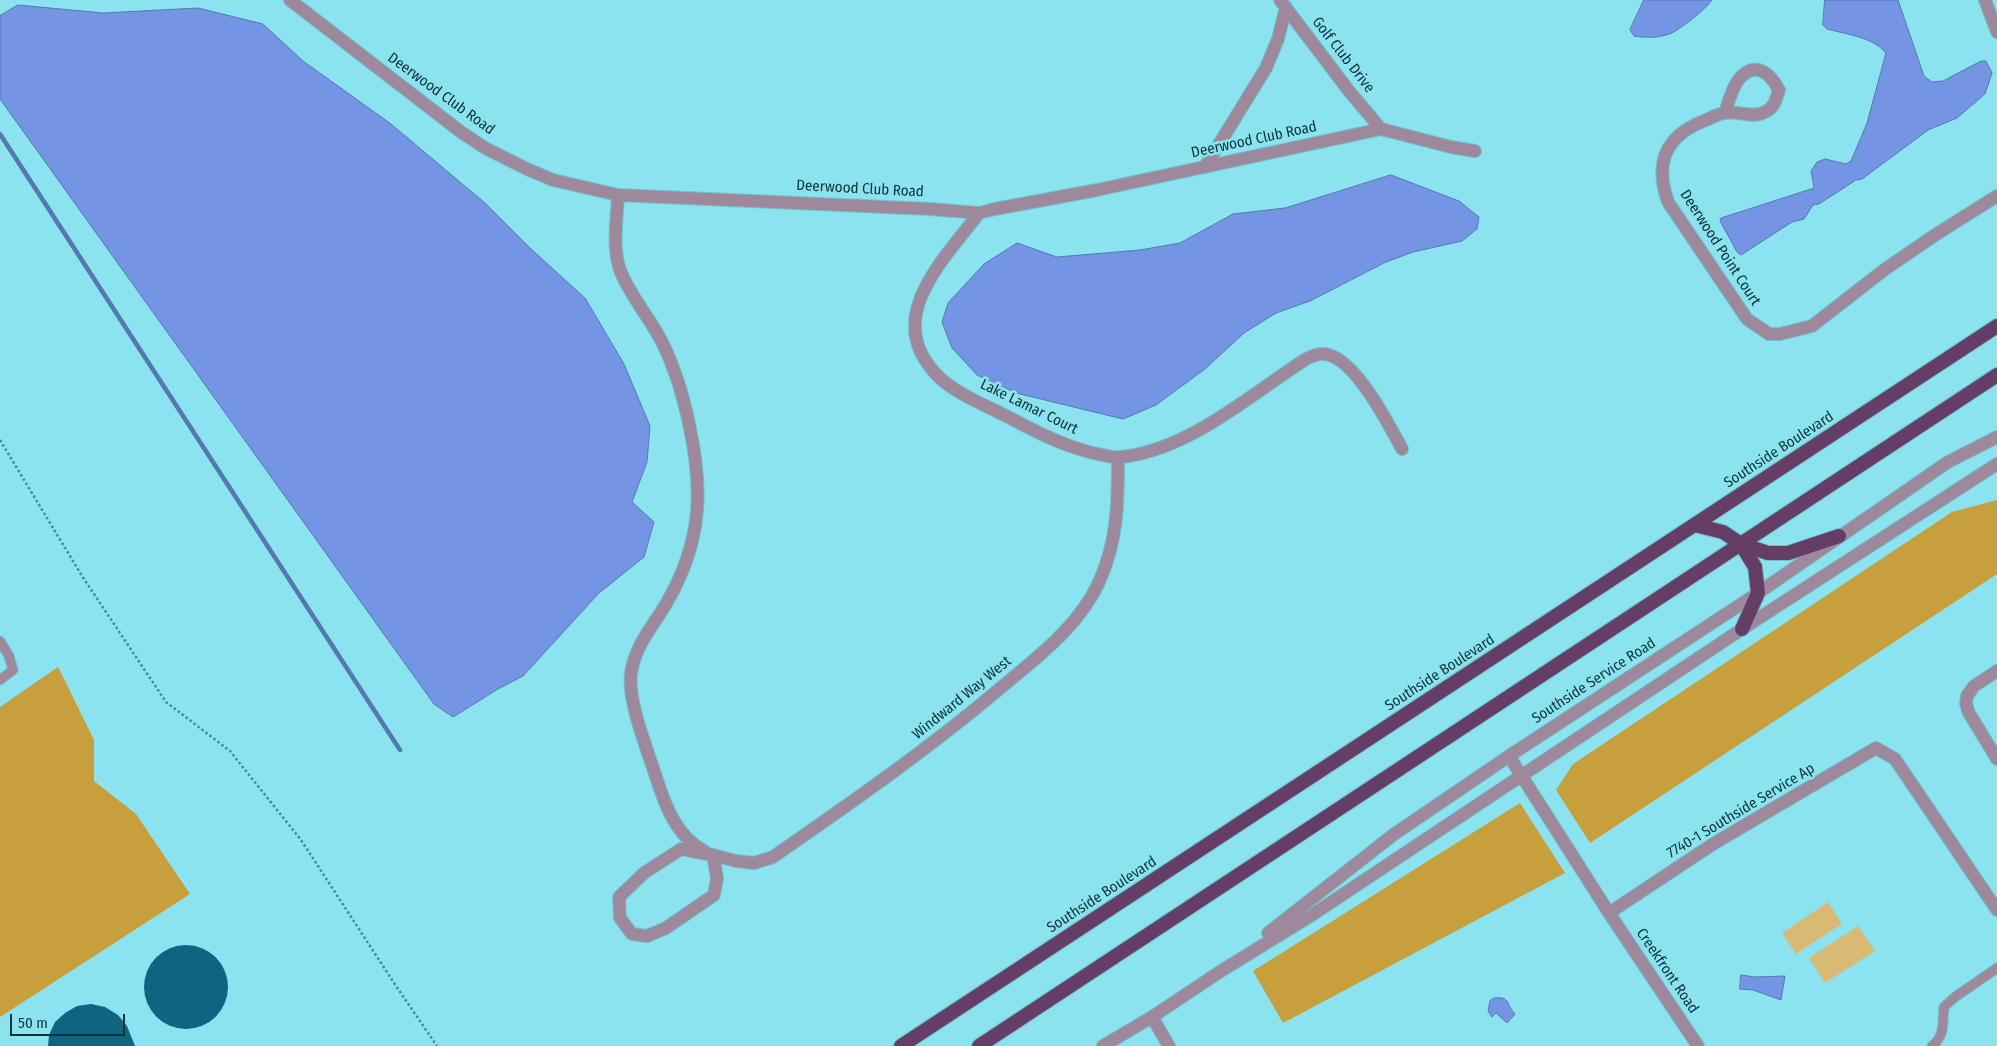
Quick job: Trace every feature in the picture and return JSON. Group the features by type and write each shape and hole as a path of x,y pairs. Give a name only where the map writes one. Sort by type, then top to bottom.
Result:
{"highway":[{"name":"Southside Boulevard","path":"901,1046 1997,326"},
{"path":"979,1046 1997,374"},
{"path":"1695,525 1723,532 1741,544 1768,553 1788,553 1839,536"},
{"path":"1741,544 1755,567 1758,593 1742,629"}],"street":[{"name":"Deerwood Club Road","path":"290,0 461,132 485,148 527,170 553,180 618,195 930,209 980,213 996,208 1206,167 1382,129 1451,147 1475,151"},
{"path":"1985,0 1997,32"},
{"path":"1206,167 1266,68 1278,39 1283,4"},
{"name":"Golf Club Drive","path":"1283,4 1349,91 1382,129"},
{"name":"Deerwood Point Court","path":"1725,113 1740,78 1755,70 1765,71 1773,78 1779,90 1774,105 1766,112 1758,115 1725,113 1691,126 1676,137 1664,159 1661,171 1663,187 1668,202 1747,319 1769,334 1792,332 1812,326 1884,270 1997,196"},
{"path":"618,195 615,246 620,269 663,344 675,373 692,438 697,476 697,510 692,543 685,568 666,604 640,644 631,675 631,693 661,794 675,825 688,840 713,855"},
{"name":"Lake Lamar Court","path":"980,213 935,271 922,291 916,306 917,340 925,358 942,380 951,386 1038,433 1082,451 1118,458 1140,454 1181,441 1306,359 1321,354 1335,356 1368,389 1402,449"},
{"name":"Southside Service Road","path":"1221,971 1393,835 1509,756 1758,593 1948,462 1995,443"},
{"name":"Windward Way West","path":"713,855 754,863 773,857 894,773 952,730 1025,668 1069,626 1085,607 1100,581 1114,540 1118,503 1118,458"},
{"name":"Southside Service Road","path":"1103,1046 1152,1017 1312,914 1742,629 1997,464"},
{"path":"1997,671 1974,686 1967,696 1966,704 1969,713 1997,759"},
{"name":"7740-1 Southside Service Ap","path":"1610,913 1713,844 1876,748 1895,759 1997,910"},
{"path":"1509,756 1610,913"},
{"path":"681,849 713,855 717,878 714,895 666,928 647,936 632,934 620,918 619,897 644,873 681,849"},
{"name":"Creekfront Road","path":"1610,913 1698,1046"},
{"path":"1152,1017 1169,1046"}],"lane":[{"path":"0,641 9,656 13,670 0,680"},
{"path":"1932,1046 1940,1038 1942,1032 1944,1007 1955,997 1997,968"}],"path":[{"path":"0,440 82,576 166,702 230,751 301,840 437,1046"}],"shaded area":[{"path":"1997,500 1997,574 1590,843 1556,790 1573,764 1952,512"},
{"path":"58,667 94,740 94,781 136,814 190,894 0,1017 0,707"},
{"path":"1520,803 1565,873 1283,1023 1253,971"},
{"path":"1828,902 1842,924 1796,954 1782,933"},
{"path":"1858,926 1875,951 1825,983 1809,958"}],"water":[{"path":"1644,0 1712,0 1692,19 1673,32 1656,37 1634,36 1630,30"},
{"path":"1825,0 1898,0 1924,76 1932,82 1943,81 1981,61 1986,61 1992,73 1985,94 1957,118 1928,130 1862,179 1856,180 1819,204 1813,205 1804,219 1792,222 1741,255 1737,252 1720,221 1721,218 1814,188 1811,171 1817,162 1825,159 1846,164 1851,161 1867,123 1886,53 1874,43 1827,29 1823,25"},
{"path":"18,5 103,13 198,8 263,24 303,61 391,124 485,203 530,248 585,298 624,364 650,426 647,462 632,502 654,522 644,557 599,593 523,676 453,717 434,704 0,99 0,16"},
{"path":"1391,175 1459,201 1479,217 1477,229 1462,241 1413,252 1386,262 1310,301 1276,313 1244,333 1205,369 1156,405 1123,419 1016,393 977,375 952,348 942,322 948,303 984,264 1017,243 1057,257 1140,250 1180,243 1233,214 1285,208"},
{"path":"1741,975 1755,977 1785,976 1781,1000 1753,990 1740,989"},
{"path":"1494,998 1506,1000 1515,1014 1507,1023 1496,1013 1492,1017 1488,1011 1490,1001"}],"building":[{"path":"178,945 194,945 210,952 221,963 228,979 225,1003 216,1017 210,1022 194,1029 178,1029 162,1022 151,1011 144,995 144,979 151,963 162,952"},
{"path":"91,1004 105,1007 118,1015 127,1026 135,1046 48,1046 49,1035 55,1022 77,1006"}],"waterway":[{"path":"0,134 400,750"}]}
